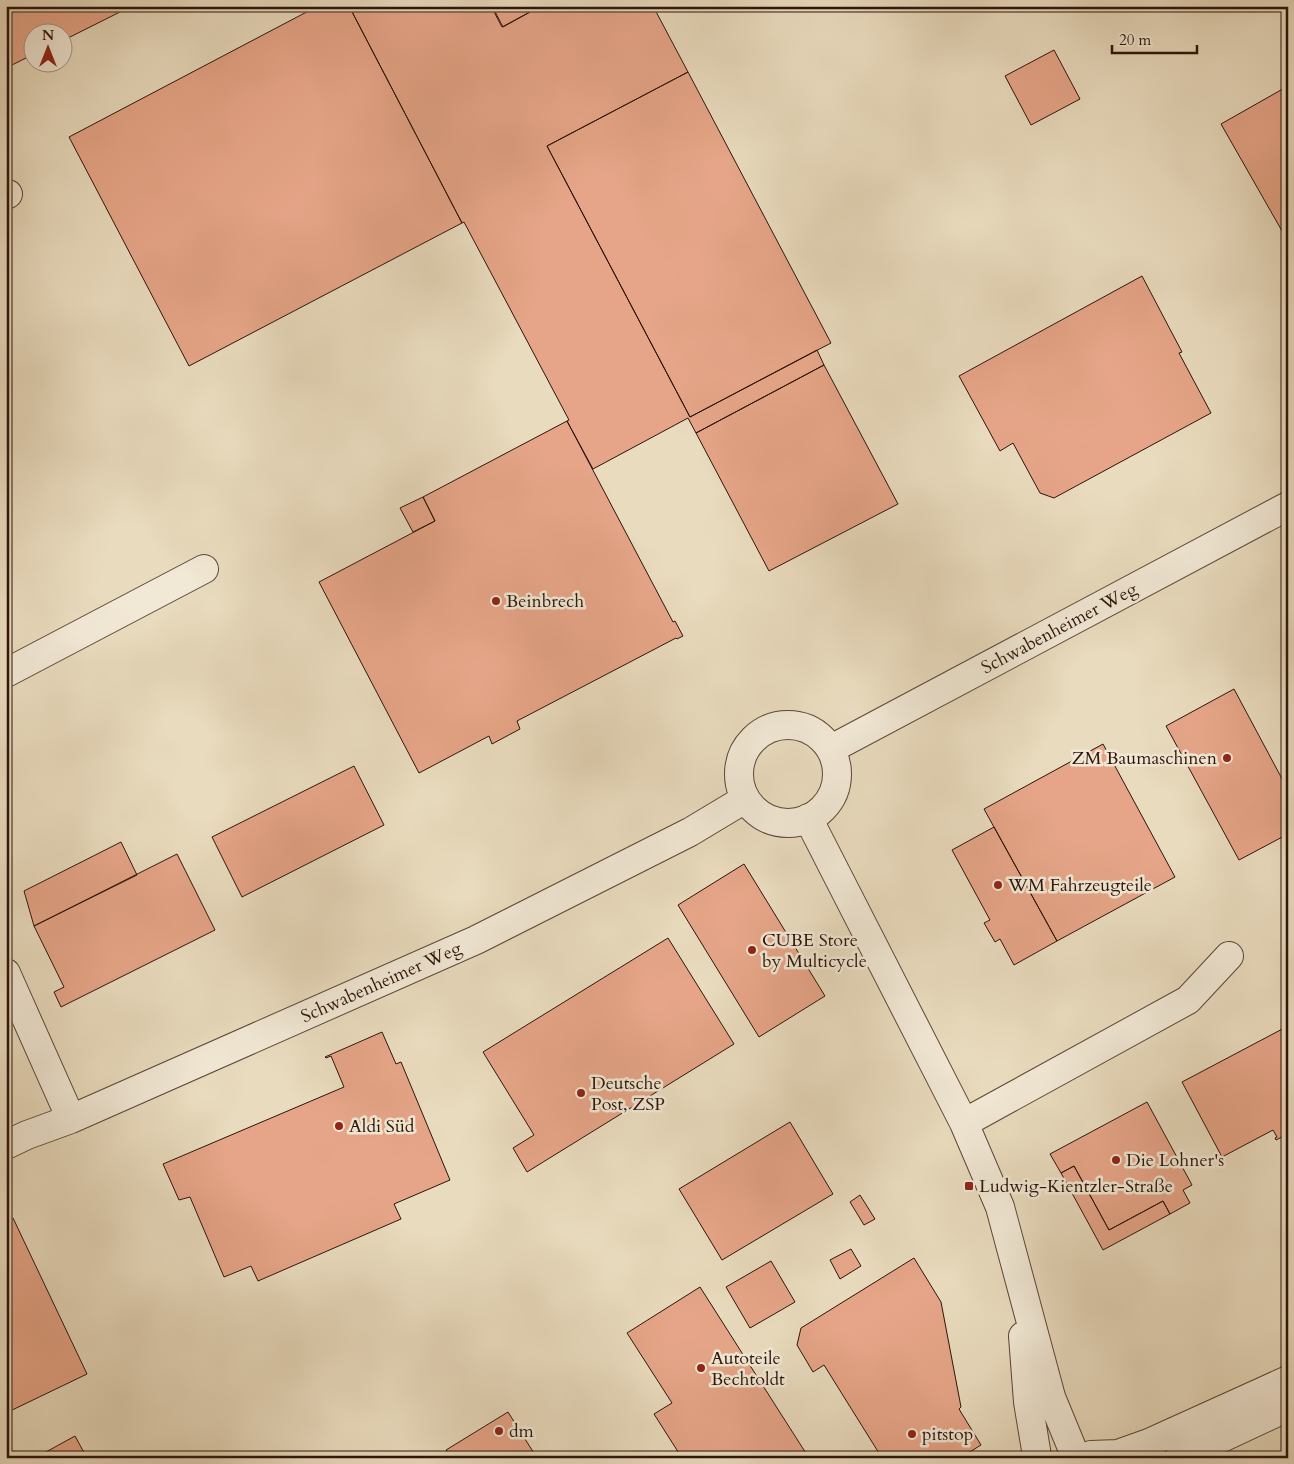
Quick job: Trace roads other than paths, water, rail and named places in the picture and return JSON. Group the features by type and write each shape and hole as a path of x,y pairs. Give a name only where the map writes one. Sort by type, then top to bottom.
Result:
{"street":[{"name":"Schwabenheimer Weg","path":"830,749 1288,506"},
{"path":"6,673 204,569"},
{"path":"778,725 794,725 808,729 821,737 830,749 836,762 837,776 829,801 820,811 808,818 791,823 773,821 757,812 745,799 739,776 742,753 751,740 764,730 778,725"},
{"name":"Schwabenheimer Weg","path":"6,1145 476,940 690,832 745,799"},
{"path":"808,818 964,1123 1000,1207 1051,1397 1086,1454"},
{"path":"964,1123 1188,1000 1229,956"},
{"path":"6,973 71,1118"},
{"path":"1017,1265 1028,1402 1036,1457 1060,1448 1086,1454 1118,1454 1149,1443 1288,1380"},
{"path":"1178,1458 1288,1406"}],"place":[{"name":"Beinbrech","path":"496,601"},
{"name":"ZM Baumaschinen","path":"1227,758"},
{"name":"WM Fahrzeugteile","path":"998,885"},
{"name":"CUBE Store by Multicycle","path":"752,950"},
{"name":"Deutsche Post, ZSP","path":"581,1093"},
{"name":"Aldi Süd","path":"339,1126"},
{"name":"Die Lohner's","path":"1116,1160"},
{"name":"Ludwig-Kientzler-Straße","path":"969,1186"},
{"name":"Autoteile Bechtoldt","path":"701,1368"},
{"name":"dm","path":"499,1431"},
{"name":"pitstop","path":"912,1434"}]}
